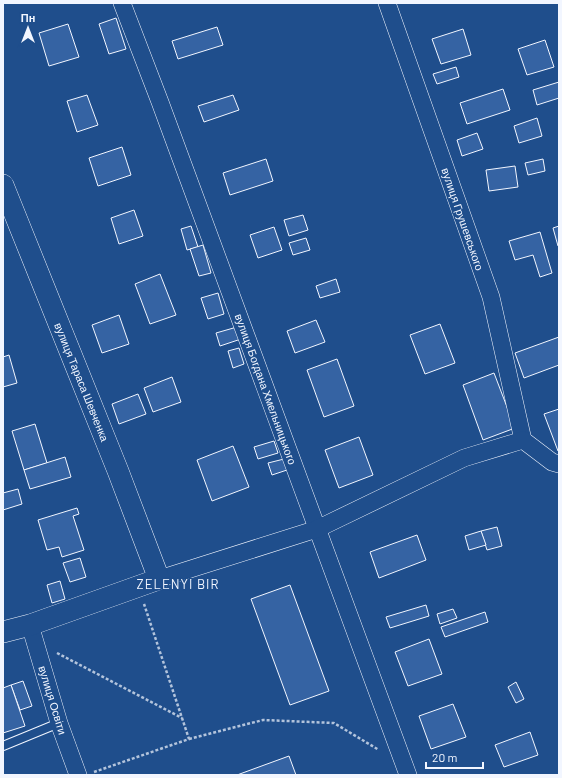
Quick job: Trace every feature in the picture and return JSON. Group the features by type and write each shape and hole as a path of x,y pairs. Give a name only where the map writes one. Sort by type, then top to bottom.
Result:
{"street":[{"name":"вулиця Богдана Хмельницького","path":"122,3 163,109 408,775"},
{"name":"вулиця Грушевського","path":"387,3 491,297 523,440"},
{"name":"вулиця Тараса Шевченка","path":"3,184 118,471 159,579"},
{"path":"3,632 33,634 159,579 317,529 464,458 523,440 552,462 559,464"},
{"name":"вулиця Освіти","path":"33,634 59,723 86,774"}],"lane":[{"path":"3,746 59,723"}],"path":[{"path":"138,587 190,739"},
{"path":"33,634 183,718"},
{"path":"86,774 190,739 263,720 334,722 379,750"}],"building":[{"path":"116,18 126,49 109,54 99,24"},
{"path":"68,24 79,57 49,66 39,33"},
{"path":"217,27 223,45 178,59 172,41"},
{"path":"463,29 471,55 441,64 432,39"},
{"path":"545,40 554,67 527,75 518,49"},
{"path":"456,67 459,77 437,84 433,74"},
{"path":"559,82 559,98 537,105 533,90"},
{"path":"503,89 510,110 467,124 460,103"},
{"path":"87,95 98,125 77,132 67,101"},
{"path":"233,95 239,110 204,122 198,106"},
{"path":"537,118 542,136 519,143 514,126"},
{"path":"477,133 483,149 462,156 457,140"},
{"path":"122,147 131,175 98,186 89,158"},
{"path":"266,159 273,181 230,195 223,173"},
{"path":"543,159 545,171 528,175 525,163"},
{"path":"515,166 518,187 489,191 486,170"},
{"path":"134,210 143,236 119,244 111,218"},
{"path":"303,215 308,230 289,236 284,220"},
{"path":"191,226 198,247 187,250 181,229"},
{"path":"559,226 559,246 558,246 553,228"},
{"path":"274,227 282,250 258,258 250,235"},
{"path":"540,232 552,273 540,277 533,255 515,260 509,241"},
{"path":"306,238 310,250 293,255 289,243"},
{"path":"203,245 211,273 199,276 190,249"},
{"path":"160,274 176,315 150,324 135,284"},
{"path":"336,279 340,292 320,298 316,286"},
{"path":"218,293 224,314 208,319 201,298"},
{"path":"119,315 129,344 102,353 92,325"},
{"path":"316,320 325,342 295,353 287,331"},
{"path":"440,324 455,363 425,374 410,335"},
{"path":"237,327 241,339 220,346 216,333"},
{"path":"559,337 559,365 524,378 515,353"},
{"path":"239,348 244,364 233,368 228,351"},
{"path":"9,355 17,383 3,387 3,357"},
{"path":"337,359 354,406 324,417 307,370"},
{"path":"494,373 515,428 483,440 463,385"},
{"path":"172,377 181,402 153,412 144,388"},
{"path":"138,394 146,414 119,424 112,404"},
{"path":"559,409 559,450 558,451 544,414"},
{"path":"35,424 47,463 24,470 12,431"},
{"path":"359,437 373,475 339,488 325,450"},
{"path":"274,441 278,453 258,459 254,447"},
{"path":"233,446 249,487 212,501 197,460"},
{"path":"65,457 71,477 30,489 24,470"},
{"path":"284,459 287,470 272,475 268,463"},
{"path":"18,489 22,504 3,510 3,493"},
{"path":"77,508 79,514 73,516 84,550 62,557 59,547 47,550 38,520"},
{"path":"497,527 502,546 487,550 481,531"},
{"path":"481,531 486,545 469,550 465,536"},
{"path":"417,535 426,560 379,578 370,552"},
{"path":"80,558 86,577 70,582 63,563"},
{"path":"60,581 65,599 52,603 47,585"},
{"path":"290,585 329,691 290,705 251,599"},
{"path":"426,605 429,616 390,628 386,617"},
{"path":"453,609 457,618 440,624 437,614"},
{"path":"485,612 488,622 445,637 441,627"},
{"path":"429,639 442,674 408,686 395,652"},
{"path":"23,681 32,706 20,710 11,685"},
{"path":"516,682 524,699 516,703 508,687"},
{"path":"11,685 25,726 3,733 3,688"},
{"path":"453,704 466,737 431,749 419,716"},
{"path":"530,732 538,755 504,767 495,745"},
{"path":"289,756 296,775 237,775"}],"district":[{"name":"ZELENYI BIR","path":"178,584"}]}
